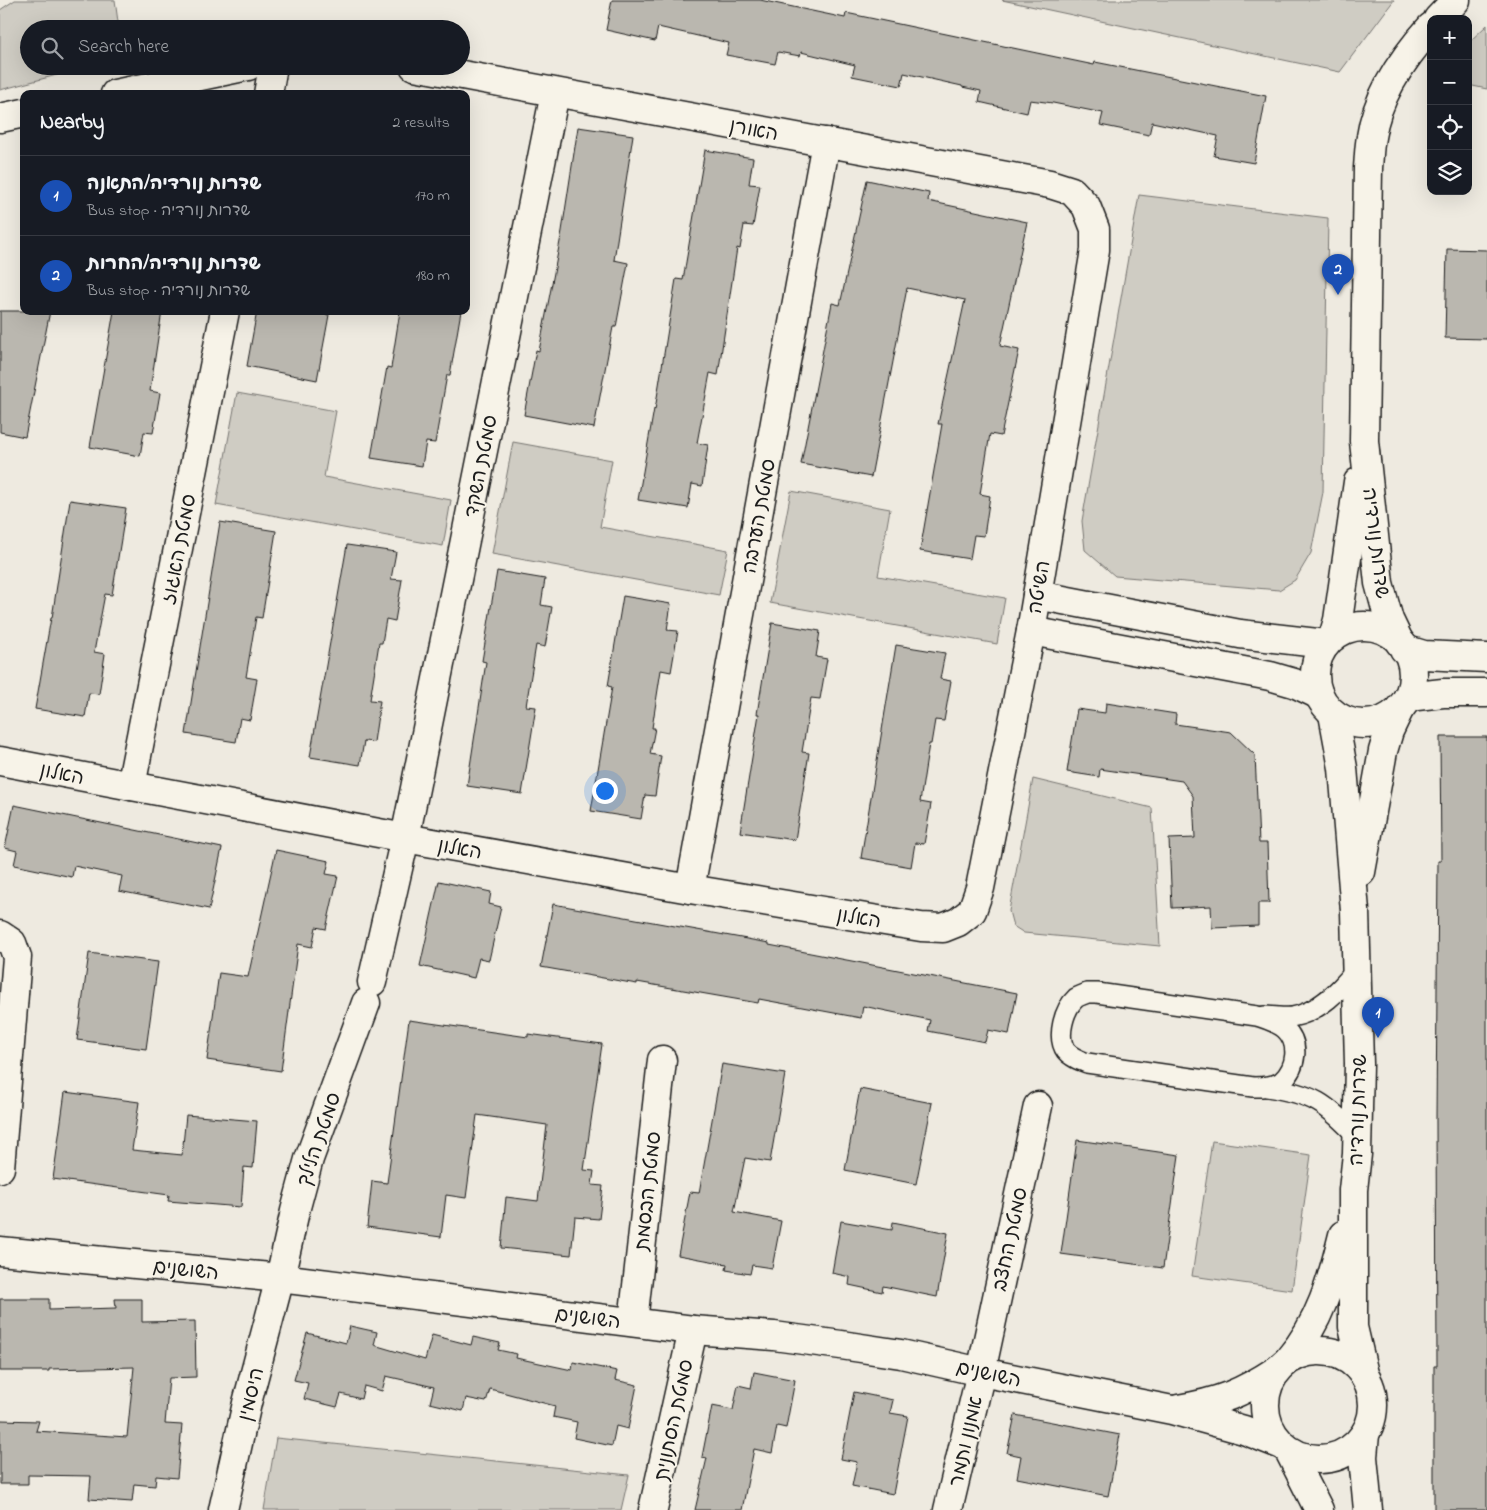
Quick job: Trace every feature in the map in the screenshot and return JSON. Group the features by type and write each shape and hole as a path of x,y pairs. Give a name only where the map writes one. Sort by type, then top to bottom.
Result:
{"street":[{"path":"1442,15 1456,0"},
{"name":"שדרות נורדיה","path":"1402,646 1389,620 1379,584 1364,441 1368,168 1371,136 1381,102 1390,81 1403,60 1427,32"},
{"path":"134,90 205,75"},
{"path":"269,90 271,75"},
{"name":"האורן","path":"461,75 1050,184 1072,191 1086,206"},
{"name":"סמטת השקד","path":"405,838 554,93"},
{"path":"0,118 20,114"},
{"name":"סמטת הערבה","path":"690,889 826,142"},
{"name":"השיטה","path":"921,927 943,928 958,922 972,911 980,888 1031,631 1095,250 1095,229 1086,206"},
{"name":"סמטת האגוז","path":"131,786 224,315"},
{"name":"שדרות נורדיה","path":"1330,640 1338,620 1364,441"},
{"path":"1037,595 1240,634 1330,640"},
{"path":"1031,631 1270,676 1294,683 1326,704 1347,721 1362,724 1376,723 1389,717 1404,702 1412,683 1413,670 1409,655 1389,633 1359,626 1346,630 1330,640 1317,660 1314,674 1316,689 1326,704"},
{"path":"1402,646 1424,655 1487,658"},
{"path":"1404,702 1443,693 1487,693"},
{"name":"שדרות נורדיה","path":"1355,910 1383,751 1389,731 1404,702"},
{"name":"שדרות נורדיה","path":"1326,704 1343,768 1355,910 1359,1064 1358,1137 1353,1190 1353,1327 1364,1374"},
{"name":"האלון","path":"0,761 405,838 690,889 921,927"},
{"name":"סמטת הלילך","path":"280,1278 309,1159 369,993 405,838"},
{"path":"0,935 12,943 17,956 0,1168"},
{"name":"סמטת הבסמת","path":"633,1322 662,1060"},
{"name":"סמטת החצב","path":"981,1372 1038,1106"},
{"name":"שדרות נורדיה","path":"1283,1364 1302,1345 1321,1309 1337,1259 1353,1190"},
{"name":"השושנים","path":"0,1251 280,1278 693,1330 774,1336 901,1354 1172,1410 1244,1430 1285,1448"},
{"name":"היסמין","path":"224,1510 247,1402 280,1278"},
{"name":"סמטת הסתונית","path":"653,1510 693,1330"},
{"path":"1285,1448 1302,1456 1316,1459 1330,1458 1344,1453 1365,1434 1372,1420 1374,1404 1371,1388 1364,1374 1353,1362 1338,1354 1322,1350 1305,1352 1283,1364 1269,1384 1264,1400 1271,1432 1285,1448 1319,1510"},
{"name":"השושנים","path":"1172,1410 1208,1404 1229,1397 1252,1386 1283,1364"},
{"name":"אמנון ותמר","path":"948,1510 981,1372"},
{"path":"1365,1434 1363,1457 1368,1510"}],"lane":[{"path":"1356,970 1340,990 1308,1012 1291,1017 1257,1016 1087,993 1076,998 1069,1007 1064,1018 1062,1035 1065,1050 1074,1058 1087,1063 1293,1091 1319,1101 1338,1116 1358,1137"},
{"path":"1257,1016 1272,1021 1285,1030 1294,1043 1296,1056 1290,1070 1282,1081 1267,1087"}],"shaded area":[{"path":"15,0 115,0 118,20 20,20 20,75 57,75 0,90 0,10"},
{"path":"1002,0 1394,0 1340,72"},
{"path":"1487,25 1487,89 1472,86 1472,39"},
{"path":"1139,195 1328,218 1323,492 1311,553 1295,580 1279,590 1115,576 1085,550 1082,521"},
{"path":"237,393 336,411 324,477 451,500 443,546 216,505"},
{"path":"513,442 612,460 600,527 728,550 719,595 492,554"},
{"path":"791,491 890,509 878,576 1005,598 997,644 770,603"},
{"path":"1033,779 1152,808 1160,946 1024,933 1013,926 1009,911"},
{"path":"1212,1141 1311,1155 1292,1290 1192,1276"},
{"path":"276,1438 629,1475 621,1510 264,1510"}],"building":[{"path":"612,0 760,0 845,18 846,13 1094,65 1095,62 1266,96 1254,163 1214,156 1218,136 1152,122 1149,135 1100,125 1103,113 1030,100 1027,113 979,102 981,91 904,73 901,86 852,76 855,65 801,52 800,56 778,52 775,64 726,55 729,43 658,27 655,41 606,30"},
{"path":"578,127 633,135 614,260 628,263 616,327 613,327 594,428 524,415 536,350 539,351 562,231"},
{"path":"705,150 753,158 749,184 760,185 753,226 744,225 740,249 737,248 718,375 710,373 697,443 708,445 702,486 692,484 688,508 638,500 655,410 676,279 683,280"},
{"path":"867,180 929,193 928,201 1027,222 1000,346 1019,350 1001,436 990,434 980,494 990,496 984,536 974,535 970,559 920,551 942,424 938,424 965,300 907,288 871,477 801,464 832,303 840,305"},
{"path":"1447,249 1487,250 1487,339 1445,338"},
{"path":"0,311 20,311 20,315 49,315 25,437 0,432"},
{"path":"113,315 161,315 150,391 160,393 153,433 144,432 140,456 90,447"},
{"path":"256,315 329,315 317,380 247,366"},
{"path":"399,315 460,315 450,375 447,375 435,443 426,442 422,466 371,458 387,367 391,368"},
{"path":"70,500 126,508 112,595 105,594 94,652 105,654 99,694 89,693 85,717 35,709 52,618"},
{"path":"220,522 276,531 262,618 256,617 246,677 257,679 250,720 240,718 236,742 186,734"},
{"path":"347,545 396,552 391,579 402,580 395,621 386,619 382,643 379,643 370,700 380,701 374,742 364,741 360,765 310,757"},
{"path":"497,571 545,579 541,605 552,607 545,647 536,645 526,706 536,707 522,794 467,786 486,662 482,661"},
{"path":"623,596 671,604 667,630 678,631 671,672 661,670 652,728 655,728 650,754 661,756 655,796 645,795 641,819 591,811 612,687 608,686"},
{"path":"772,623 820,631 816,657 827,659 820,699 811,698 802,752 809,753 795,840 740,832"},
{"path":"896,645 945,653 940,679 951,681 944,721 935,720 931,744 929,744 920,802 931,804 924,844 915,843 911,867 861,858"},
{"path":"1106,703 1176,714 1175,724 1231,732 1255,755 1259,843 1267,843 1269,903 1258,903 1258,926 1212,928 1211,906 1172,908 1169,839 1195,838 1193,796 1182,781 1100,769 1099,777 1067,772 1077,709 1105,713"},
{"path":"1440,737 1487,737 1487,1510 1434,1510 1434,1366 1437,1366 1438,861 1441,861"},
{"path":"14,805 222,848 209,909 119,891 122,876 74,866 72,877 14,865 17,851 5,848"},
{"path":"276,850 329,861 326,874 338,876 326,929 316,927 312,947 298,944 281,1071 207,1060 219,973 248,977"},
{"path":"439,881 491,892 489,904 501,907 489,960 479,958 474,978 420,966"},
{"path":"553,904 769,943 769,945 1017,993 1009,1034 988,1030 985,1042 928,1031 930,1020 863,1006 861,1018 759,999 758,1003 541,967"},
{"path":"89,953 158,962 146,1049 77,1040"},
{"path":"409,1020 528,1037 528,1034 602,1044 584,1170 594,1171 592,1185 603,1186 599,1219 575,1217 571,1255 501,1248 506,1197 538,1201 547,1125 477,1115 466,1198 446,1195 441,1237 367,1227 372,1181 387,1183"},
{"path":"722,1064 785,1074 770,1162 745,1158 734,1212 781,1221 772,1268 752,1265 750,1274 726,1270 727,1264 678,1255 690,1192 699,1193"},
{"path":"860,1089 932,1103 916,1184 845,1170"},
{"path":"65,1092 139,1102 132,1150 182,1155 186,1115 257,1121 253,1168 244,1167 241,1207 168,1201 169,1195 53,1179"},
{"path":"1077,1140 1179,1155 1163,1268 1061,1254"},
{"path":"841,1221 892,1230 893,1222 948,1233 937,1297 883,1286 882,1292 849,1285 850,1277 832,1273"},
{"path":"0,1299 49,1299 49,1310 116,1308 115,1299 142,1299 142,1322 195,1321 196,1377 169,1378 165,1424 182,1425 177,1478 156,1476 155,1486 134,1484 132,1502 89,1499 91,1476 28,1475 28,1484 0,1484 0,1420 39,1421 36,1431 127,1437 134,1367 0,1371"},
{"path":"350,1326 377,1332 374,1345 425,1360 432,1335 471,1345 473,1337 500,1343 498,1350 517,1354 516,1358 572,1370 573,1362 617,1371 615,1380 637,1385 628,1429 616,1426 612,1446 574,1438 577,1422 553,1417 555,1406 490,1389 486,1402 466,1398 463,1411 430,1403 434,1387 386,1376 382,1391 364,1386 361,1399 341,1394 337,1407 304,1399 308,1383 294,1380 307,1333 346,1343"},
{"path":"754,1372 795,1380 786,1428 777,1426 772,1453 754,1449 742,1510 695,1510 707,1458 702,1457 712,1406 733,1410 738,1385 751,1388"},
{"path":"854,1392 893,1400 890,1413 908,1416 893,1494 852,1486 857,1462 841,1459"},
{"path":"1015,1415 1120,1435 1108,1496 1017,1478 1021,1456 1007,1453"}],"place":[{"name":"שדרות נורדיה/החרות","path":"1338,295"},
{"name":"שדרות נורדיה/התאנה","path":"1378,1038"}]}
